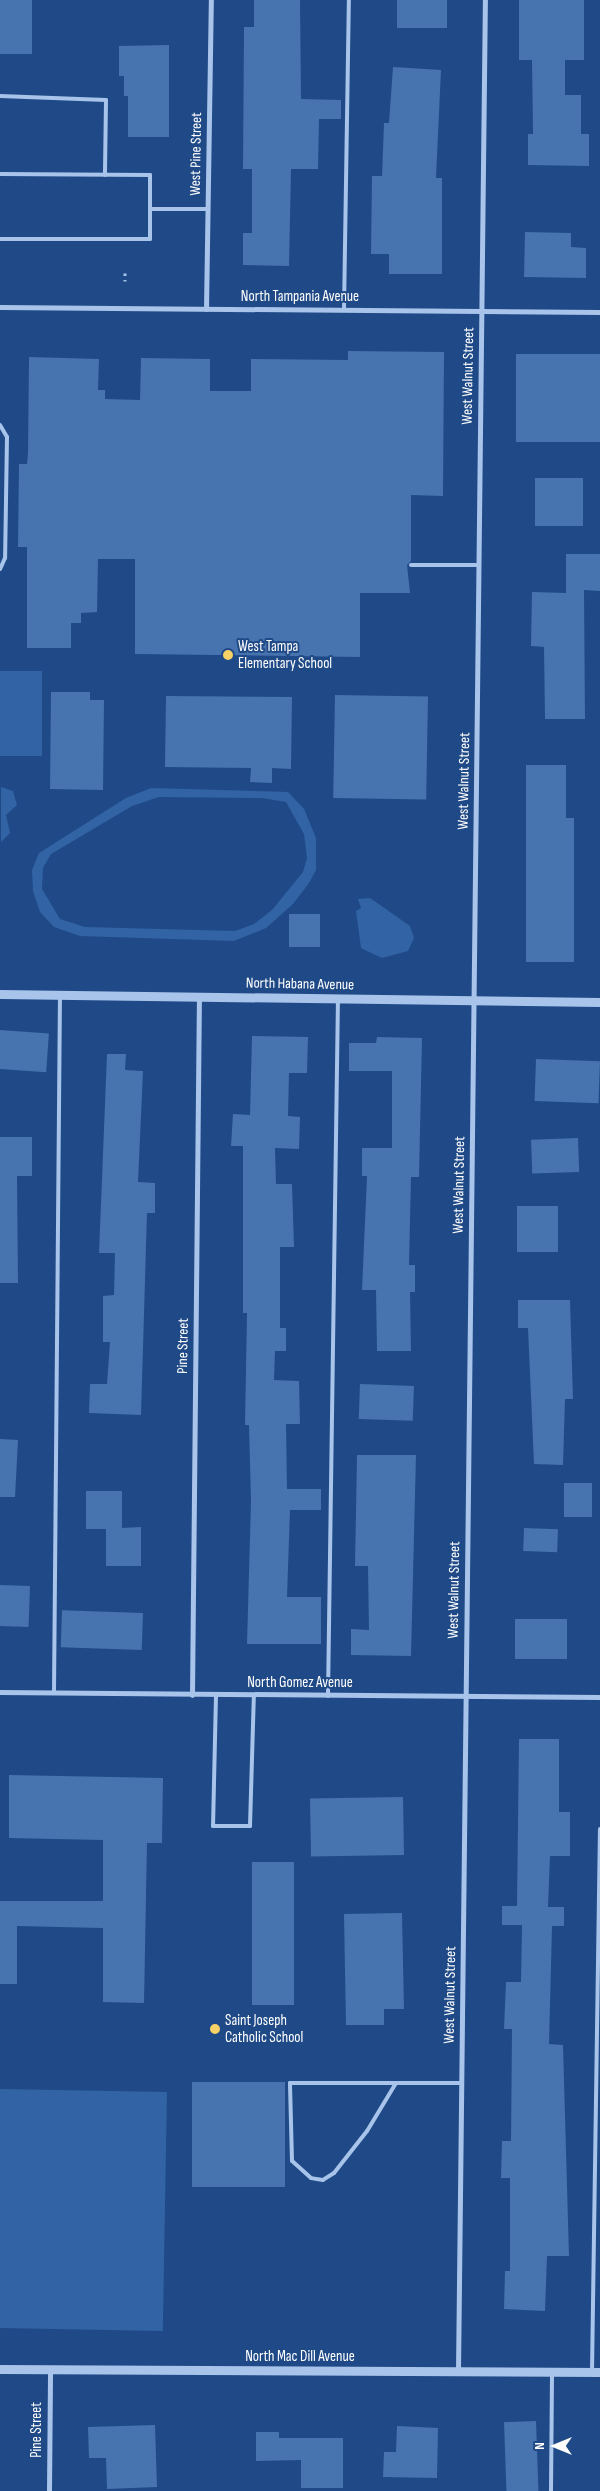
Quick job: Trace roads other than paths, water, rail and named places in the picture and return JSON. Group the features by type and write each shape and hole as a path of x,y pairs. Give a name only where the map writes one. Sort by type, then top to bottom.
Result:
{"street":[{"name":"West Pine Street","path":"206,309 210,0"},
{"name":"West Walnut Street","path":"458,2371 485,0"},
{"name":"North Tampania Avenue","path":"0,307 600,312"},
{"name":"North Habana Avenue","path":"0,994 600,1002"},
{"name":"Pine Street","path":"192,1695 199,997"},
{"name":"North Gomez Avenue","path":"0,1692 600,1698"},
{"name":"North Mac Dill Avenue","path":"0,2369 596,2372"},
{"name":"Pine Street","path":"49,2491 50,2370"}],"lane":[{"path":"344,310 349,0"},
{"path":"0,96 106,100 105,175"},
{"path":"0,174 150,175 150,239 0,239"},
{"path":"150,209 208,209"},
{"path":"0,424 7,437 5,558 0,569"},
{"path":"411,565 479,565"},
{"path":"54,1692 60,995"},
{"path":"328,1696 338,998"},
{"path":"216,1695 214,1826 250,1826 254,1695"},
{"path":"596,2372 600,1829"},
{"path":"396,2083 367,2131 334,2173 323,2180 311,2178 292,2161 290,2083 396,2083 461,2083"},
{"path":"551,2491 552,2372"}],"place":[{"name":"West Tampa Elementary School","path":"228,655"},
{"name":"Saint Joseph Catholic School","path":"215,2029"}]}
